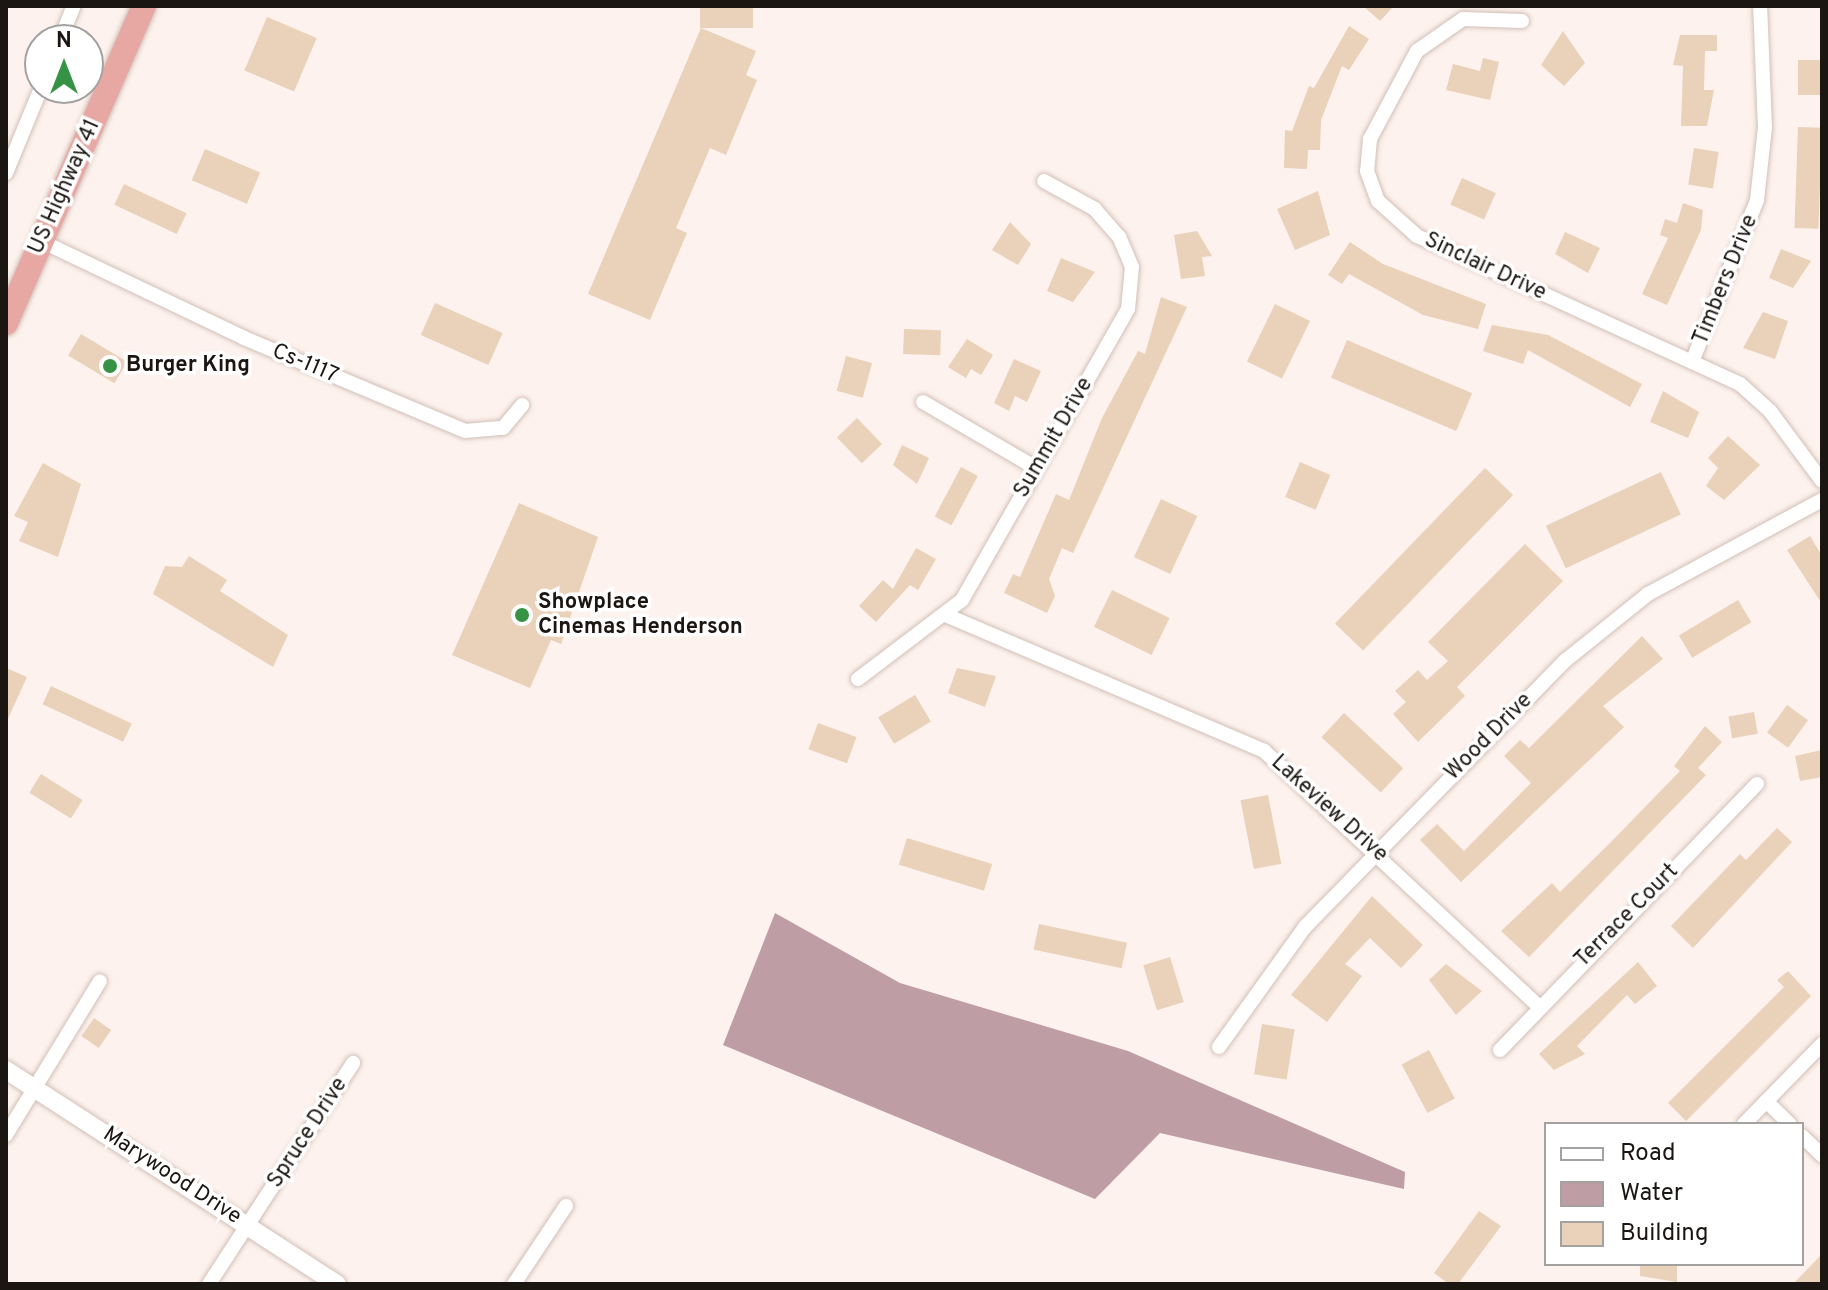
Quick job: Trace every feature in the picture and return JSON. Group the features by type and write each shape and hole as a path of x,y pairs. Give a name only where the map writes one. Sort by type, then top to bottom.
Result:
{"highway":[{"name":"US Highway 41","path":"6,323 144,6"}],"street":[{"name":"Timbers Drive","path":"1692,362 1757,200 1765,128 1760,6"},
{"name":"Sinclair Drive","path":"1522,21 1463,19 1427,40 1376,124 1367,155 1371,187 1389,215 1417,236 1692,362 1762,402 1822,481"},
{"path":"6,173 34,104"},
{"name":"Summit Drive","path":"858,679 948,616 1123,320 1133,287 1126,251 1104,217 1044,181"},
{"name":"Cs-1117","path":"41,241 465,431 503,428 522,405"},
{"path":"923,402 1036,468"},
{"name":"Wood Drive","path":"1219,1047 1276,963 1376,850 1610,622 1679,576 1822,500"},
{"name":"Lakeview Drive","path":"948,616 1264,751 1376,850 1538,1006"},
{"name":"Terrace Court","path":"1500,1050 1538,1006 1757,784"},
{"path":"6,1135 100,981"},
{"path":"1746,1122 1822,1044"},
{"name":"Spruce Drive","path":"209,1284 353,1063"},
{"name":"Marywood Drive","path":"6,1070 337,1284"},
{"path":"1766,1101 1788,1122"},
{"path":"1804,1138 1822,1155"},
{"path":"514,1284 566,1206"}],"water":[{"path":"775,913 900,983 1128,1051 1405,1172 1404,1189 1160,1133 1095,1199 723,1045"}],"building":[{"path":"700,6 753,6 753,28 700,28"},
{"path":"1363,6 1394,6 1380,21"},
{"path":"267,17 317,38 294,91 244,70"},
{"path":"1349,26 1369,39 1349,70 1342,66 1321,120 1320,150 1308,150 1307,169 1284,168 1285,130 1292,131 1309,86 1314,88"},
{"path":"701,28 756,51 746,75 757,80 726,155 710,148 676,228 687,233 650,320 588,294"},
{"path":"1563,31 1585,63 1564,86 1541,65"},
{"path":"1680,35 1717,35 1717,51 1705,51 1704,90 1714,90 1707,126 1681,126 1683,66 1673,65"},
{"path":"1483,58 1499,62 1490,100 1446,90 1453,64 1480,71"},
{"path":"1798,60 1822,60 1822,95 1798,95"},
{"path":"1798,127 1822,128 1818,229 1794,228"},
{"path":"1694,148 1719,152 1713,188 1688,185"},
{"path":"205,149 260,172 247,204 192,180"},
{"path":"1462,178 1496,193 1484,220 1450,204"},
{"path":"124,184 187,213 177,234 114,205"},
{"path":"1318,191 1330,235 1295,250 1277,209"},
{"path":"1683,203 1703,210 1701,230 1667,305 1642,294 1668,238 1660,235 1665,219 1677,223"},
{"path":"1010,222 1031,244 1018,265 992,250"},
{"path":"1197,231 1212,256 1202,257 1205,276 1181,279 1174,235"},
{"path":"1565,232 1600,248 1588,273 1555,254"},
{"path":"1350,242 1383,264 1486,304 1478,329 1423,315 1349,274 1342,284 1328,275"},
{"path":"1781,249 1811,261 1793,288 1769,278"},
{"path":"1061,258 1095,272 1073,302 1047,291"},
{"path":"1161,297 1187,307 1073,553 1062,548 1049,579 1055,596 1047,613 1004,593 1013,574 1020,577 1056,494 1069,500 1102,418 1138,351 1145,354"},
{"path":"435,303 503,333 488,365 421,335"},
{"path":"1275,304 1310,321 1282,379 1247,362"},
{"path":"1763,312 1788,321 1775,359 1743,348"},
{"path":"1492,325 1548,335 1642,384 1630,407 1528,350 1523,364 1483,351"},
{"path":"904,329 941,330 940,355 903,354"},
{"path":"81,334 127,362 114,383 68,355"},
{"path":"967,339 993,355 981,375 971,369 966,378 948,367"},
{"path":"1347,340 1472,393 1456,431 1331,378"},
{"path":"846,356 872,363 863,398 837,391"},
{"path":"1014,359 1041,371 1027,402 1015,396 1009,411 994,403"},
{"path":"1663,391 1699,412 1688,438 1650,422"},
{"path":"857,418 882,444 862,463 837,437"},
{"path":"1728,436 1760,465 1724,500 1706,486 1718,468 1708,458"},
{"path":"902,445 929,458 917,484 893,465"},
{"path":"1300,462 1330,475 1316,510 1285,497"},
{"path":"43,463 81,484 58,557 19,541 28,522 14,516"},
{"path":"961,467 978,476 951,525 935,516"},
{"path":"1485,468 1513,495 1363,650 1335,623"},
{"path":"1661,472 1681,515 1566,568 1546,526"},
{"path":"1161,499 1197,516 1170,574 1134,557"},
{"name":"Showplace Cinemas Henderson","path":"519,503 598,537 561,644 551,640 530,688 452,655"},
{"path":"1810,536 1822,556 1822,604 1787,550"},
{"path":"1525,544 1563,581 1457,687 1465,696 1418,742 1393,714 1406,702 1395,691 1418,670 1427,680 1448,661 1428,642"},
{"path":"916,548 936,559 918,590 910,585 876,622 859,606 883,580 893,589"},
{"path":"189,556 227,580 220,591 288,635 273,667 153,594 165,566 182,567"},
{"path":"1112,590 1170,618 1152,655 1094,627"},
{"path":"1738,600 1751,622 1692,658 1679,636"},
{"path":"1642,636 1663,659 1603,706 1624,727 1461,882 1420,840 1437,824 1464,851 1531,783 1504,756 1520,740 1529,748"},
{"path":"6,668 27,677 6,723"},
{"path":"957,668 996,676 985,707 948,693"},
{"path":"51,686 132,724 123,742 43,704"},
{"path":"915,695 931,722 894,744 878,717"},
{"path":"1787,705 1808,720 1788,748 1767,733"},
{"path":"1754,712 1758,734 1732,738 1728,717"},
{"path":"1344,713 1403,768 1381,792 1321,737"},
{"path":"818,723 857,737 847,763 808,749"},
{"path":"1705,726 1722,742 1698,768 1706,775 1529,957 1501,931 1552,883 1560,892 1611,842 1680,771 1674,766"},
{"path":"1822,750 1822,777 1800,781 1795,756"},
{"path":"41,774 83,800 71,819 29,793"},
{"path":"1268,795 1281,864 1254,869 1241,800"},
{"path":"1777,828 1792,842 1693,948 1671,926 1740,854 1746,860"},
{"path":"907,838 992,864 984,891 899,865"},
{"path":"1372,896 1423,945 1401,968 1370,938 1345,964 1362,976 1327,1022 1291,995"},
{"path":"1039,924 1127,943 1122,968 1034,949"},
{"path":"1170,957 1184,1002 1157,1010 1143,965"},
{"path":"1638,962 1657,986 1635,1004 1627,995 1577,1046 1585,1054 1554,1070 1539,1054"},
{"path":"1446,964 1482,991 1456,1015 1429,980"},
{"path":"1788,971 1811,996 1686,1121 1668,1103 1784,987 1777,980"},
{"path":"94,1018 111,1030 99,1048 81,1036"},
{"path":"1262,1024 1295,1029 1287,1080 1254,1074"},
{"path":"1429,1050 1455,1099 1427,1113 1402,1065"},
{"path":"1479,1211 1501,1226 1458,1284 1449,1284 1434,1273"},
{"path":"1822,1254 1822,1284 1793,1284"},
{"path":"1640,1266 1677,1266 1677,1282 1640,1276"}],"place":[{"name":"Burger King","path":"110,366"},
{"name":"Showplace Cinemas Henderson","path":"522,615"}]}
